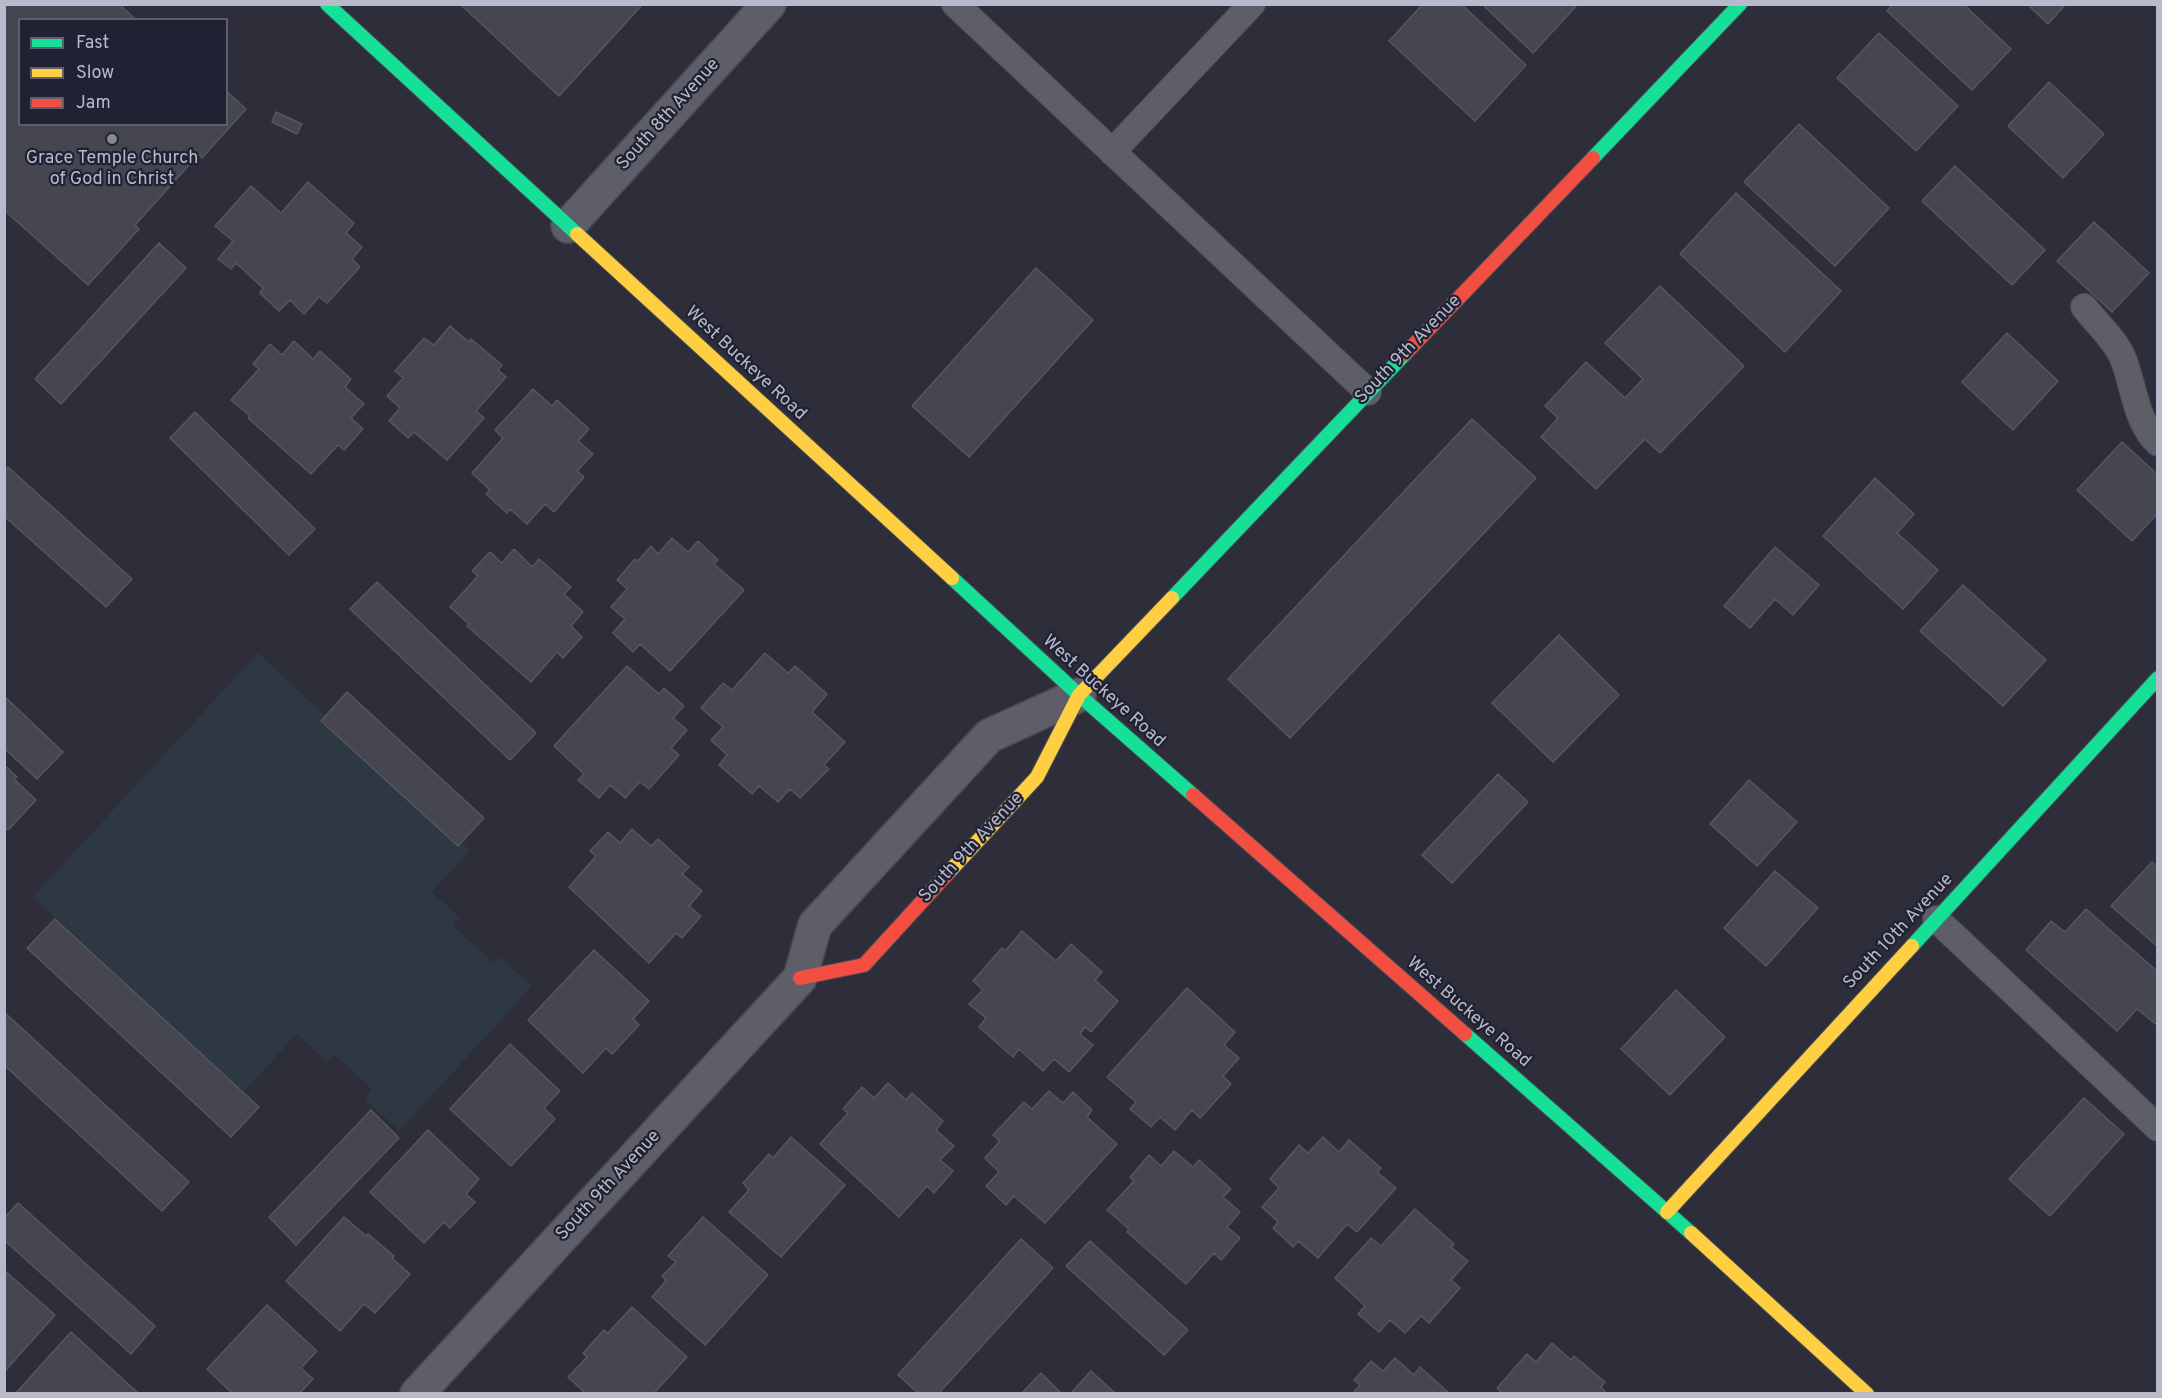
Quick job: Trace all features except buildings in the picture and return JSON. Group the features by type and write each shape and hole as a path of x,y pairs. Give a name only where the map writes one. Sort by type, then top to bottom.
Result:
{"street":[{"name":"West Buckeye Road","path":"327,4 1079,695 1667,1212 1867,1394"},
{"name":"South 8th Avenue","path":"568,226 770,4"},
{"name":"South 9th Avenue","path":"801,978 864,965 1036,777 1079,695 1740,4"},
{"name":"South 10th Avenue","path":"1667,1212 2157,678"},
{"name":"South 9th Avenue","path":"417,1394 801,978 815,925 989,736 1079,695"}],"lane":[{"path":"955,4 1368,392"},
{"path":"1112,152 1252,4"},
{"path":"2084,307 2121,354 2138,408 2151,436 2157,443"},
{"path":"1935,919 2157,1128"}],"shaded area":[{"path":"258,653 470,850 432,892 460,918 453,925 493,963 499,957 532,986 399,1131 365,1099 372,1089 335,1055 327,1062 297,1034 243,1092 33,897"}],"traffic: fast":[{"path":"327,4 577,234"},
{"path":"1593,158 1740,4"},
{"path":"1172,598 1405,354"},
{"path":"952,578 1079,695 1193,795"},
{"path":"1912,946 2158,678"},
{"path":"1465,1034 1691,1233"}],"traffic: slow":[{"path":"577,234 952,578"},
{"path":"949,872 1037,777 1079,695 1172,598"},
{"path":"1667,1212 1912,946"},
{"path":"1691,1233 1867,1394"}],"traffic: jam":[{"path":"1405,354 1593,158"},
{"path":"1193,795 1465,1034"},
{"path":"800,978 864,965 949,872"}],"place":[{"name":"Grace Temple Church of God in Christ","path":"112,139"}]}
